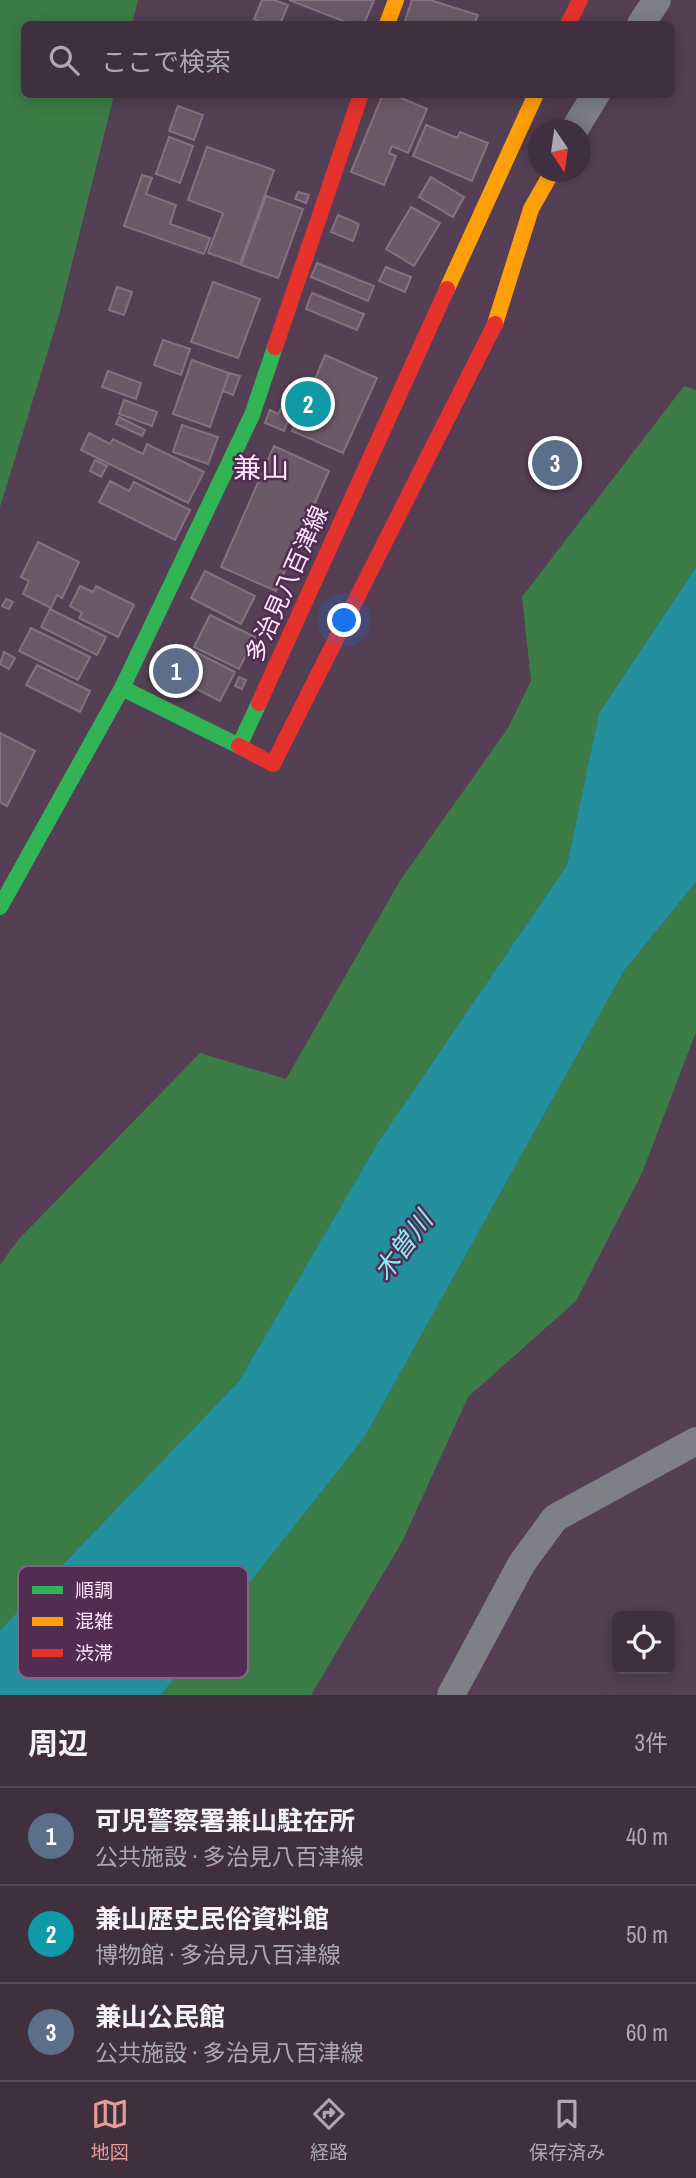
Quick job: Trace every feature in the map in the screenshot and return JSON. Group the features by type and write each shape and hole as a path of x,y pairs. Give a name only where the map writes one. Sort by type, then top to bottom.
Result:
{"street":[{"path":"388,21 396,0"},
{"path":"570,21 580,0"},
{"path":"643,21 657,0"},
{"path":"0,907 122,688 252,415 360,98"},
{"name":"多治見八百津線","path":"239,746 534,98"},
{"path":"581,119 594,98"},
{"path":"122,688 273,764 496,321 531,209 546,182"},
{"path":"451,1695 522,1563 555,1518 696,1441"}],"green space":[{"path":"0,0 138,0 133,21 21,21 21,98 113,98 59,315 0,507"},
{"path":"684,386 696,390 696,567 599,713 567,865 379,1141 239,1381 61,1566 18,1566 18,1611 0,1630 0,1265 18,1240 200,1053 286,1079 401,879 508,728 531,681 522,597"},
{"path":"696,882 696,1032 642,1173 576,1301 468,1397 402,1542 311,1695 161,1695 174,1678 248,1678 248,1585 364,1438 624,971"}],"water":[{"name":"木曽川","path":"696,567 696,882 624,971 364,1438 248,1585 248,1566 61,1566 239,1381 379,1141 567,865 599,713"},
{"name":"木曽川","path":"18,1611 18,1678 174,1678 161,1695 0,1695 0,1630"}],"building":[{"path":"262,0 274,0 288,5 281,21 254,19"},
{"path":"289,0 374,0 365,21 343,21"},
{"path":"412,0 430,0 478,15 475,21 405,21"},
{"path":"381,98 401,98 427,109 408,153 392,146 389,153 396,156 384,185 351,172"},
{"path":"178,106 203,115 194,140 169,131"},
{"path":"426,125 457,138 460,132 488,143 472,181 413,156"},
{"path":"169,137 193,146 180,183 156,174"},
{"path":"207,147 274,170 240,264 208,253 223,213 188,200"},
{"path":"142,175 152,178 146,194 176,205 170,224 210,238 204,254 124,226"},
{"path":"431,177 464,197 453,217 419,197"},
{"path":"298,192 309,195 306,203 295,199"},
{"path":"266,196 303,209 278,278 241,265"},
{"path":"411,207 440,223 414,266 386,249"},
{"path":"338,215 359,224 353,241 331,232"},
{"path":"317,263 374,286 368,301 311,277"},
{"path":"386,267 411,277 405,292 379,281"},
{"path":"213,282 260,299 238,358 191,342"},
{"path":"117,287 132,292 124,315 109,310"},
{"path":"312,293 364,314 357,330 306,309"},
{"path":"163,340 190,349 181,375 154,365"},
{"path":"325,355 377,378 343,453 292,431 306,400 300,397 308,380 314,382"},
{"path":"192,360 229,373 210,427 173,414"},
{"path":"108,371 141,383 136,399 102,387"},
{"path":"229,373 240,376 233,395 223,391"},
{"path":"124,400 157,412 152,426 119,414"},
{"path":"282,406 292,411 284,431 265,423 270,410 278,414"},
{"path":"119,417 145,430 142,436 116,424"},
{"path":"182,425 218,437 208,464 173,452"},
{"path":"89,433 110,444 113,439 143,454 147,444 204,472 188,503 81,450"},
{"path":"274,446 329,471 276,591 221,567"},
{"path":"95,460 107,466 101,477 90,471"},
{"path":"110,481 129,491 134,482 190,510 175,540 99,502"},
{"path":"38,542 79,562 62,598 57,595 51,608 23,594 29,581 21,577"},
{"path":"205,571 255,596 241,624 191,598"},
{"path":"80,586 93,592 96,586 134,605 118,637 79,618 82,613 70,606"},
{"path":"6,599 13,602 9,609 2,606"},
{"path":"269,600 280,605 276,612 266,607"},
{"path":"50,609 106,637 97,655 41,627"},
{"path":"210,615 255,637 239,669 194,647"},
{"path":"31,628 90,657 78,680 19,651"},
{"path":"186,647 235,672 220,701 171,676"},
{"path":"4,652 15,658 9,669 0,664"},
{"path":"37,665 90,691 80,712 26,685"},
{"path":"239,677 246,680 242,689 235,686"},
{"path":"0,733 35,751 7,806 0,802"}],"traffic: fast":[{"path":"122,688 252,415 275,347"},
{"path":"0,907 122,688 239,746 259,703"}],"traffic: slow":[{"path":"388,21 396,0"},
{"path":"447,289 534,98"},
{"path":"495,324 531,209 546,182"}],"traffic: jam":[{"path":"570,21 580,0"},
{"path":"275,347 360,98"},
{"path":"259,703 447,289"},
{"path":"239,746 273,764 495,324"}],"place":[{"name":"兼山歴史民俗資料館","path":"308,404"},
{"name":"兼山公民館","path":"555,463"},
{"name":"可児警察署兼山駐在所","path":"176,671"}],"district":[{"name":"兼山","path":"261,468"}]}
